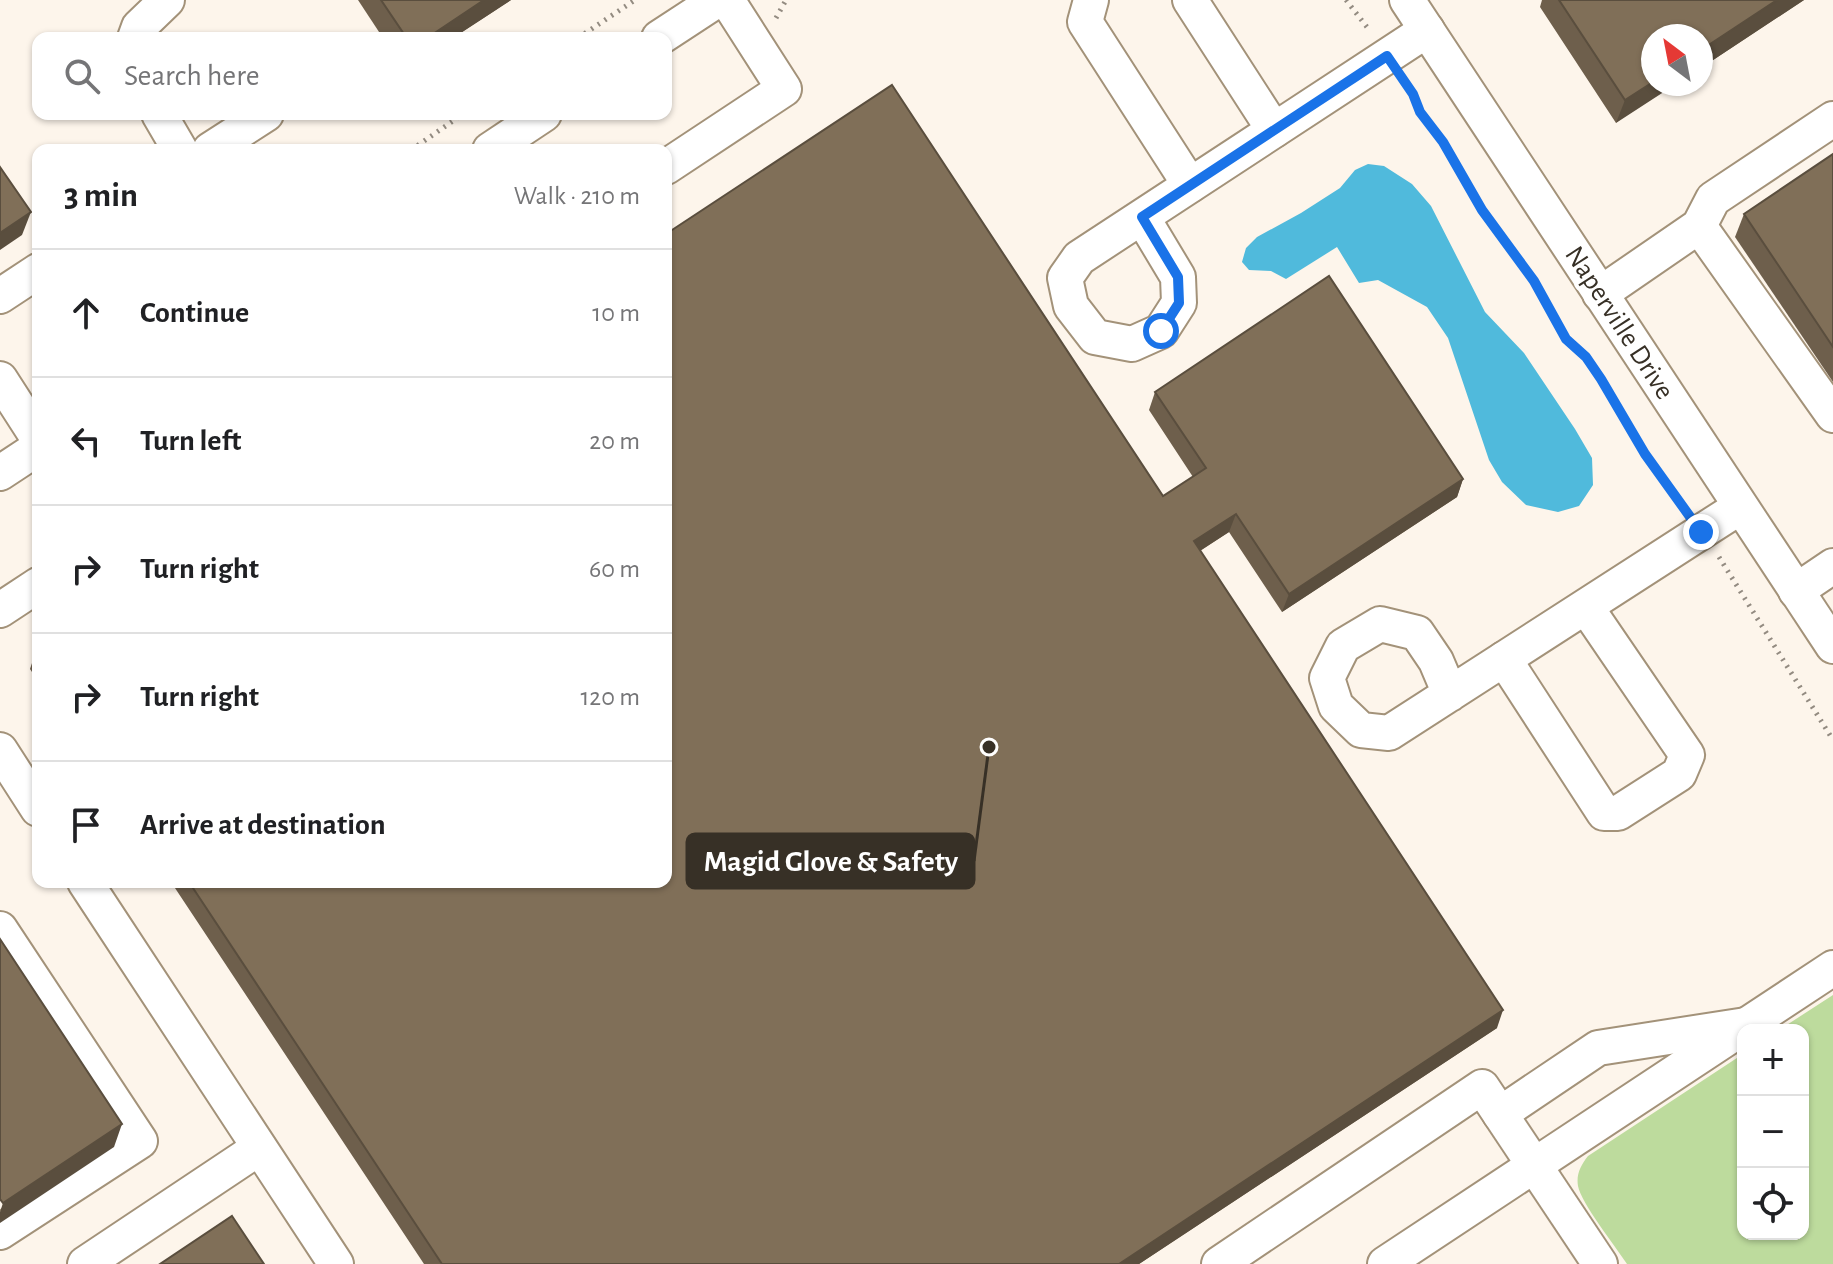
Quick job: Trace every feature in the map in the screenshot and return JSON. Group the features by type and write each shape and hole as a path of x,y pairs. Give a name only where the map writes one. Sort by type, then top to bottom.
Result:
{"street":[{"path":"137,32 167,0"},
{"path":"672,163 784,89 727,0"},
{"path":"1091,0 1085,22 1190,185"},
{"path":"1190,0 1274,130"},
{"path":"666,32 697,5"},
{"path":"1142,217 1387,56 1423,11"},
{"name":"Naperville Drive","path":"1423,11 1600,294 1833,646"},
{"path":"1600,294 1699,226 1713,199 1833,119"},
{"path":"162,120 176,144"},
{"path":"219,144 257,120"},
{"path":"499,144 535,120"},
{"path":"1699,226 1833,415"},
{"path":"0,296 32,275"},
{"path":"0,379 32,429"},
{"path":"0,473 32,452"},
{"path":"1450,694 1740,507"},
{"path":"1796,591 1833,566"},
{"path":"0,610 32,589"},
{"path":"1504,659 1604,813 1618,813 1679,774 1687,755 1586,607"},
{"path":"0,750 32,800"},
{"path":"89,888 336,1264"},
{"path":"0,929 140,1141 0,1232"},
{"path":"1748,1024 1833,968"},
{"path":"1500,1114 1598,1048 1737,1026"},
{"path":"1385,1264 1737,1031"},
{"path":"1219,1264 1482,1087 1600,1264"},
{"path":"85,1264 259,1148"}],"path":[{"path":"587,32 635,0"},
{"path":"1346,0 1413,94 1420,112 1443,142 1482,210 1534,281 1566,339 1586,357 1601,379 1645,454 1701,532 1833,740"},
{"path":"420,144 454,120"}],"green space":[{"path":"1833,995 1833,1264 1627,1264 1581,1194 1578,1174 1581,1166 1588,1156 1737,1058 1737,1240 1809,1240 1809,1024 1788,1024"}],"water":[{"path":"1368,164 1384,166 1412,184 1431,206 1485,312 1524,353 1575,429 1592,458 1593,485 1579,506 1558,512 1526,505 1502,482 1489,460 1448,338 1427,307 1378,280 1359,283 1337,247 1286,279 1271,271 1249,270 1242,262 1246,248 1257,237 1340,188 1355,170"}],"building":[{"path":"381,0 484,0 436,32 403,32"},
{"path":"1559,0 1777,0 1713,42 1713,24 1641,24 1641,90 1625,100"},
{"path":"892,85 1163,496 1206,468 1155,392 1329,276 1463,479 1289,594 1236,514 1194,541 1503,1010 1119,1264 442,1264 193,888 672,888 672,230"},
{"path":"1833,154 1833,347 1744,214"},
{"path":"0,167 31,212 0,233"},
{"path":"0,939 122,1124 3,1203 0,1199"},
{"path":"232,1216 264,1264 160,1264"}],"place":[{"name":"Magid Glove & Safety","path":"989,747"}],"route":[{"path":"1161,331 1179,303 1178,277 1142,217 1387,56 1413,94 1420,112 1443,142 1482,210 1534,281 1566,339 1586,357 1645,454 1701,532"}]}
